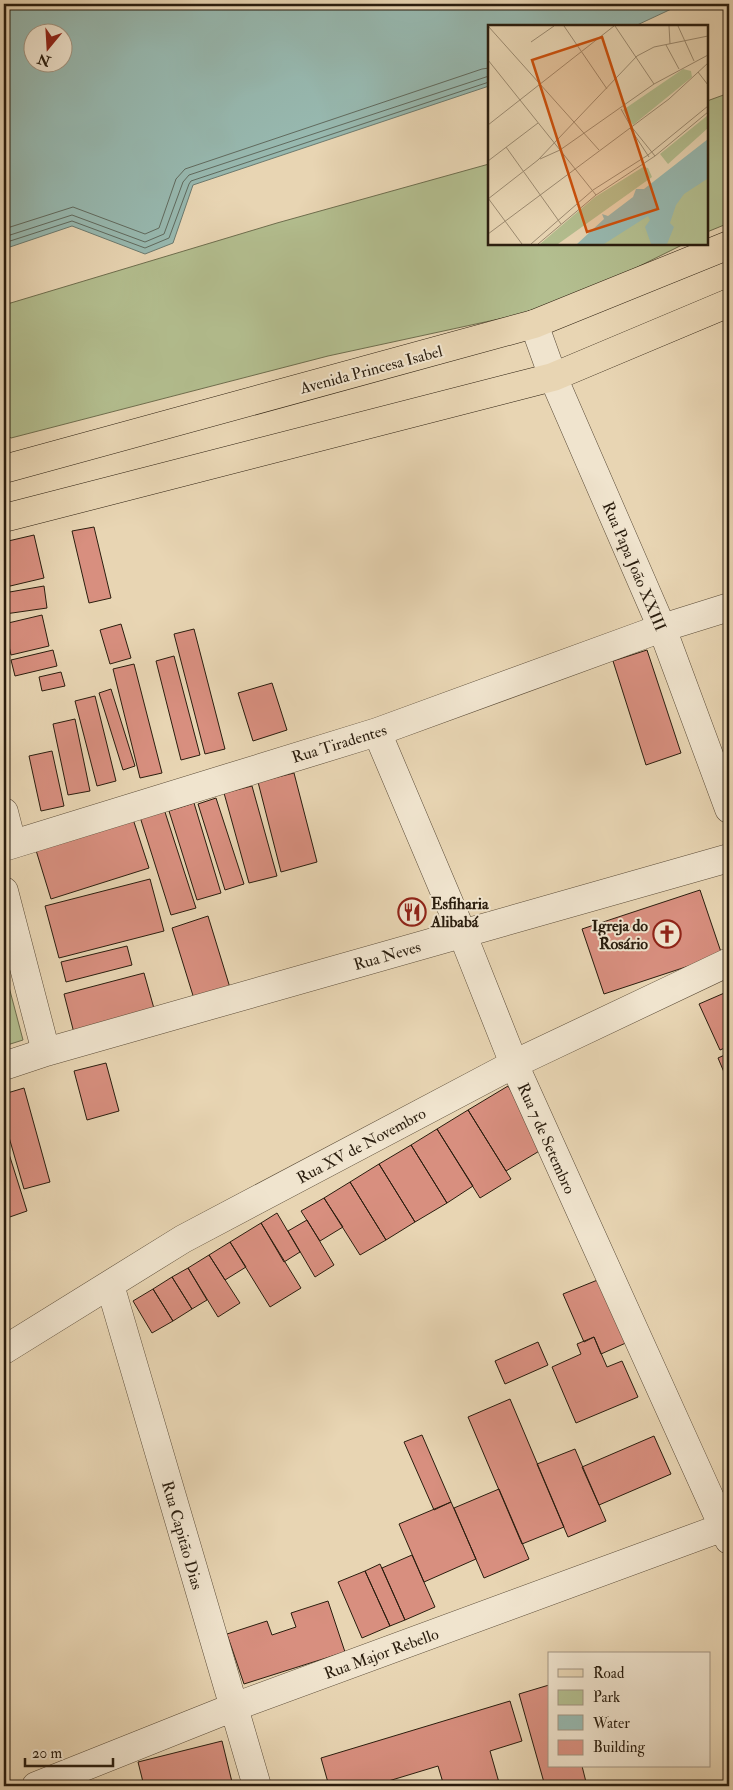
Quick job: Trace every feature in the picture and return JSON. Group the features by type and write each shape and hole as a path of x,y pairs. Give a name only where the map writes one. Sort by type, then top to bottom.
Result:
{"main road":[{"name":"Avenida Princesa Isabel","path":"4,469 534,324 729,245"},
{"path":"4,518 553,377 729,303"}],"street":[{"name":"Rua Papa João XXIII","path":"534,324 553,377 662,628 729,809"},
{"name":"Rua Tiradentes","path":"8,845 377,732 662,628 729,608"},
{"name":"Rua 7 de Setembro","path":"377,732 462,933 514,1064 727,1530"},
{"path":"4,812 8,845 4,869"},
{"name":"Rua Neves","path":"4,1066 46,1052 729,858"},
{"path":"4,891 46,1052"},
{"name":"Rua XV de Novembro","path":"4,1350 184,1239 514,1064 729,962"},
{"name":"Rua Capitão Dias","path":"110,1285 256,1786"},
{"name":"Rua Major Rebello","path":"36,1786 234,1707 727,1530"}],"green space":[{"path":"729,93 729,223 708,232 708,101"},
{"path":"488,164 488,245 682,245 559,306 328,356 11,438 4,434 4,305 277,223"},
{"path":"4,968 23,1040 4,1046"}],"water":[{"path":"4,4 682,4 637,25 488,25 488,86 193,185 173,243 145,254 72,226 4,249"}],"building":[{"path":"94,527 111,598 89,603 72,531"},
{"path":"34,535 44,578 6,587 4,577 4,542"},
{"path":"44,586 47,608 5,614 4,593"},
{"path":"42,615 49,646 11,655 4,624"},
{"path":"121,624 131,658 110,664 100,630"},
{"path":"194,629 225,749 205,754 174,634"},
{"path":"53,650 57,666 15,676 11,660"},
{"path":"647,650 681,753 646,765 613,661"},
{"path":"174,656 200,755 181,760 156,661"},
{"path":"134,664 162,773 140,778 113,669"},
{"path":"61,672 65,686 42,691 39,677"},
{"path":"272,683 287,730 253,741 238,693"},
{"path":"111,689 135,766 123,770 99,693"},
{"path":"95,696 116,781 97,786 75,701"},
{"path":"75,719 90,791 68,795 53,724"},
{"path":"52,751 64,806 41,811 29,756"},
{"path":"294,773 317,862 281,872 258,782"},
{"path":"252,786 277,876 249,883 224,793"},
{"path":"216,798 244,884 225,890 198,804"},
{"path":"194,803 221,893 197,900 169,811"},
{"path":"164,809 196,908 171,915 140,817"},
{"path":"132,816 149,868 51,899 35,847"},
{"path":"150,879 164,931 59,958 45,906"},
{"path":"700,890 722,955 604,994 582,929"},
{"path":"208,916 231,991 195,1002 172,928"},
{"path":"127,946 132,965 66,982 61,962"},
{"path":"144,973 155,1012 74,1033 64,994"},
{"path":"729,991 729,1046 720,1050 699,1004"},
{"path":"729,1053 729,1084 718,1058"},
{"path":"106,1063 119,1111 87,1120 74,1071"},
{"path":"508,1086 546,1147 506,1171 468,1110"},
{"path":"24,1088 50,1182 24,1189 4,1120 4,1094"},
{"path":"468,1110 511,1179 480,1198 437,1129"},
{"path":"437,1129 473,1186 447,1203 411,1145"},
{"path":"4,1138 27,1211 4,1219"},
{"path":"411,1145 447,1203 415,1222 379,1164"},
{"path":"379,1164 415,1222 386,1240 350,1182"},
{"path":"350,1182 386,1240 360,1255 324,1198"},
{"path":"324,1198 343,1227 320,1241 301,1211"},
{"path":"277,1213 300,1252 284,1262 261,1223"},
{"path":"307,1220 334,1265 315,1277 288,1231"},
{"path":"261,1223 301,1288 270,1307 230,1242"},
{"path":"230,1242 246,1267 225,1280 209,1255"},
{"path":"209,1255 240,1303 218,1317 188,1268"},
{"path":"188,1268 207,1300 192,1309 172,1277"},
{"path":"172,1277 192,1309 173,1321 153,1289"},
{"path":"600,1279 628,1342 601,1354 594,1337 584,1342 563,1294"},
{"path":"153,1289 173,1321 152,1333 133,1301"},
{"path":"594,1337 607,1367 622,1361 638,1397 576,1423 552,1367 581,1354 577,1344"},
{"path":"538,1342 548,1365 505,1384 495,1361"},
{"path":"510,1399 564,1527 522,1544 468,1417"},
{"path":"422,1435 451,1502 434,1510 404,1442"},
{"path":"654,1436 671,1474 599,1505 582,1467"},
{"path":"575,1449 606,1521 568,1537 537,1464"},
{"path":"499,1489 529,1559 484,1578 454,1508"},
{"path":"451,1502 476,1559 424,1582 399,1524"},
{"path":"412,1555 435,1607 405,1620 382,1568"},
{"path":"380,1564 405,1620 390,1626 365,1571"},
{"path":"365,1571 390,1626 362,1638 338,1582"},
{"path":"328,1601 345,1652 244,1684 227,1634 267,1621 272,1635 296,1627 291,1613"},
{"path":"548,1685 548,1768 582,1768 587,1786 545,1786 519,1694"},
{"path":"510,1701 522,1741 490,1751 500,1786 444,1786 438,1766 372,1786 329,1786 321,1758"},
{"path":"222,1741 233,1786 144,1786 138,1762"}],"place":[{"name":"Esfiharia Alibabá","path":"412,912"},
{"name":"Igreja do Rosário","path":"667,934"}]}
